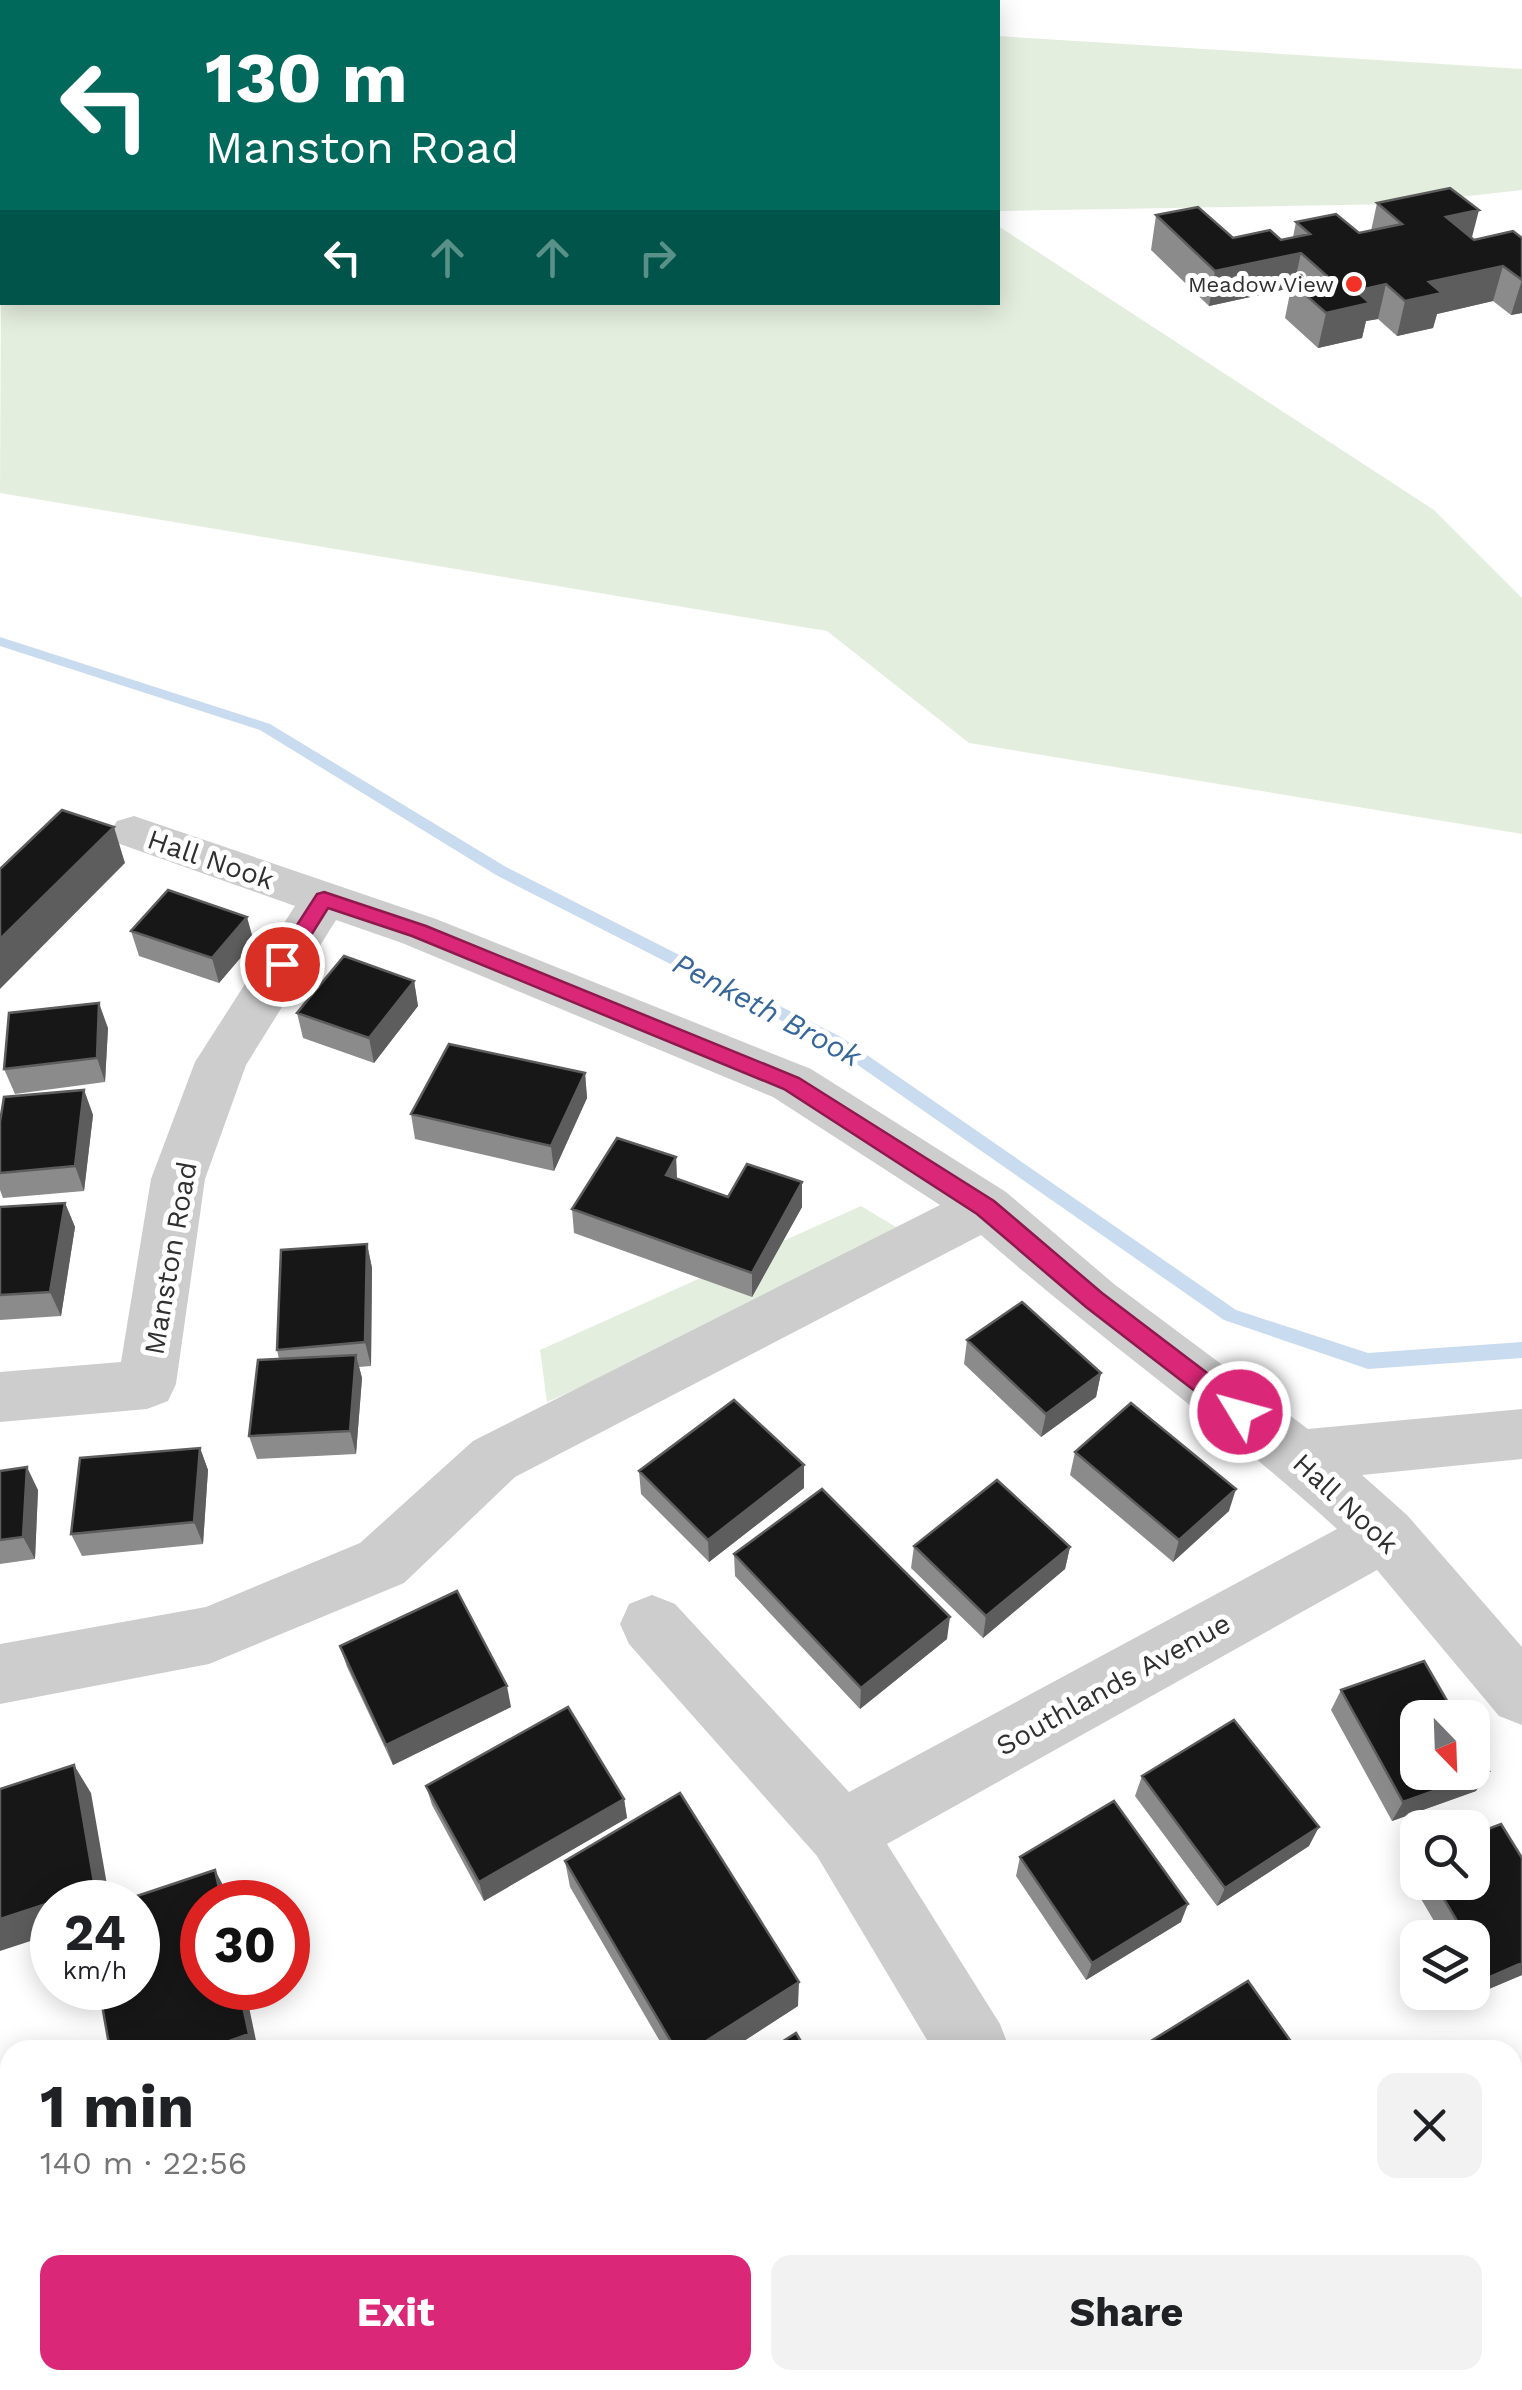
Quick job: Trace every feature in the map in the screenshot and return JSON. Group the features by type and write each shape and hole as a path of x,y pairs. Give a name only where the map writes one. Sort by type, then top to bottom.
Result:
{"street":[{"name":"Hall Nook","path":"134,832 419,931 792,1083 986,1207 1094,1300 1298,1456 1385,1534 1522,1695"},
{"name":"Manston Road","path":"0,1397 148,1384 178,1179 220,1062 324,899"},
{"path":"0,1674 209,1635 382,1563 494,1458 986,1207"},
{"path":"1298,1456 1522,1434"},
{"name":"Southlands Avenue","path":"841,1834 1385,1534"},
{"path":"652,1624 841,1834 968,2040"}],"green space":[{"path":"1000,36 1522,69 1522,190 1398,204 1000,211"},
{"path":"1000,227 1434,510 1522,598 1522,834 969,743 827,631 0,493 1,305 1000,305"},
{"path":"861,1206 916,1239 547,1402 540,1350"}],"building":[{"path":"1450,188 1479,210 1446,217 1474,240 1513,231 1522,238 1522,280 1503,266 1429,282 1442,293 1405,301 1386,284 1356,291 1370,303 1326,313 1292,283 1327,276 1301,253 1215,271 1156,215 1198,207 1233,238 1270,230 1281,240 1310,234 1296,222 1336,214 1359,233 1402,224 1377,203"},
{"path":"62,810 114,827 0,939 0,869"},
{"path":"168,890 247,917 212,958 131,931"},
{"path":"344,956 414,981 369,1038 297,1013"},
{"path":"99,1003 97,1058 4,1069 9,1013"},
{"path":"449,1044 585,1073 551,1146 411,1114"},
{"path":"84,1090 75,1166 0,1173 4,1097"},
{"path":"617,1138 676,1157 666,1175 728,1197 747,1164 802,1182 752,1273 572,1209"},
{"path":"65,1203 50,1292 0,1295 0,1207"},
{"path":"367,1244 365,1342 277,1350 281,1250"},
{"path":"1022,1302 1101,1373 1046,1414 967,1340"},
{"path":"356,1355 350,1431 249,1436 258,1360"},
{"path":"734,1400 804,1465 708,1540 639,1471"},
{"path":"1131,1403 1236,1489 1179,1540 1075,1452"},
{"path":"200,1448 194,1522 71,1534 80,1458"},
{"path":"27,1467 23,1537 0,1540 0,1471"},
{"path":"997,1480 1070,1547 986,1616 914,1546"},
{"path":"822,1489 950,1617 861,1688 734,1554"},
{"path":"457,1591 507,1686 386,1745 340,1646"},
{"path":"1424,1661 1447,1700 1400,1700 1400,1790 1436,1790 1403,1802 1341,1690"},
{"path":"568,1707 624,1799 479,1882 426,1786"},
{"path":"1234,1720 1319,1827 1225,1888 1142,1776"},
{"path":"74,1765 94,1880 30,1880 30,1909 0,1919 0,1789"},
{"path":"680,1793 799,1982 708,2040 670,2040 565,1861"},
{"path":"1114,1801 1188,1904 1092,1963 1020,1857"},
{"path":"1501,1824 1522,1858 1522,1963 1490,1977 1490,1920 1456,1920 1445,1900 1490,1900 1490,1828"},
{"path":"215,1870 217,1880 185,1880"},
{"path":"180,1882 180,2010 244,2010 249,2034 232,2040 108,2040 103,2010 160,2010 160,1888"},
{"path":"1248,1981 1290,2040 1153,2040"}],"waterway":[{"name":"Penketh Brook","path":"0,641 265,727 501,871 835,1041 1230,1315 1368,1361 1522,1350"}],"place":[{"name":"Meadow View","path":"1354,284"}],"route":[{"path":"282,964 324,899 419,931 792,1083 986,1207 1094,1300 1240,1412"}]}
